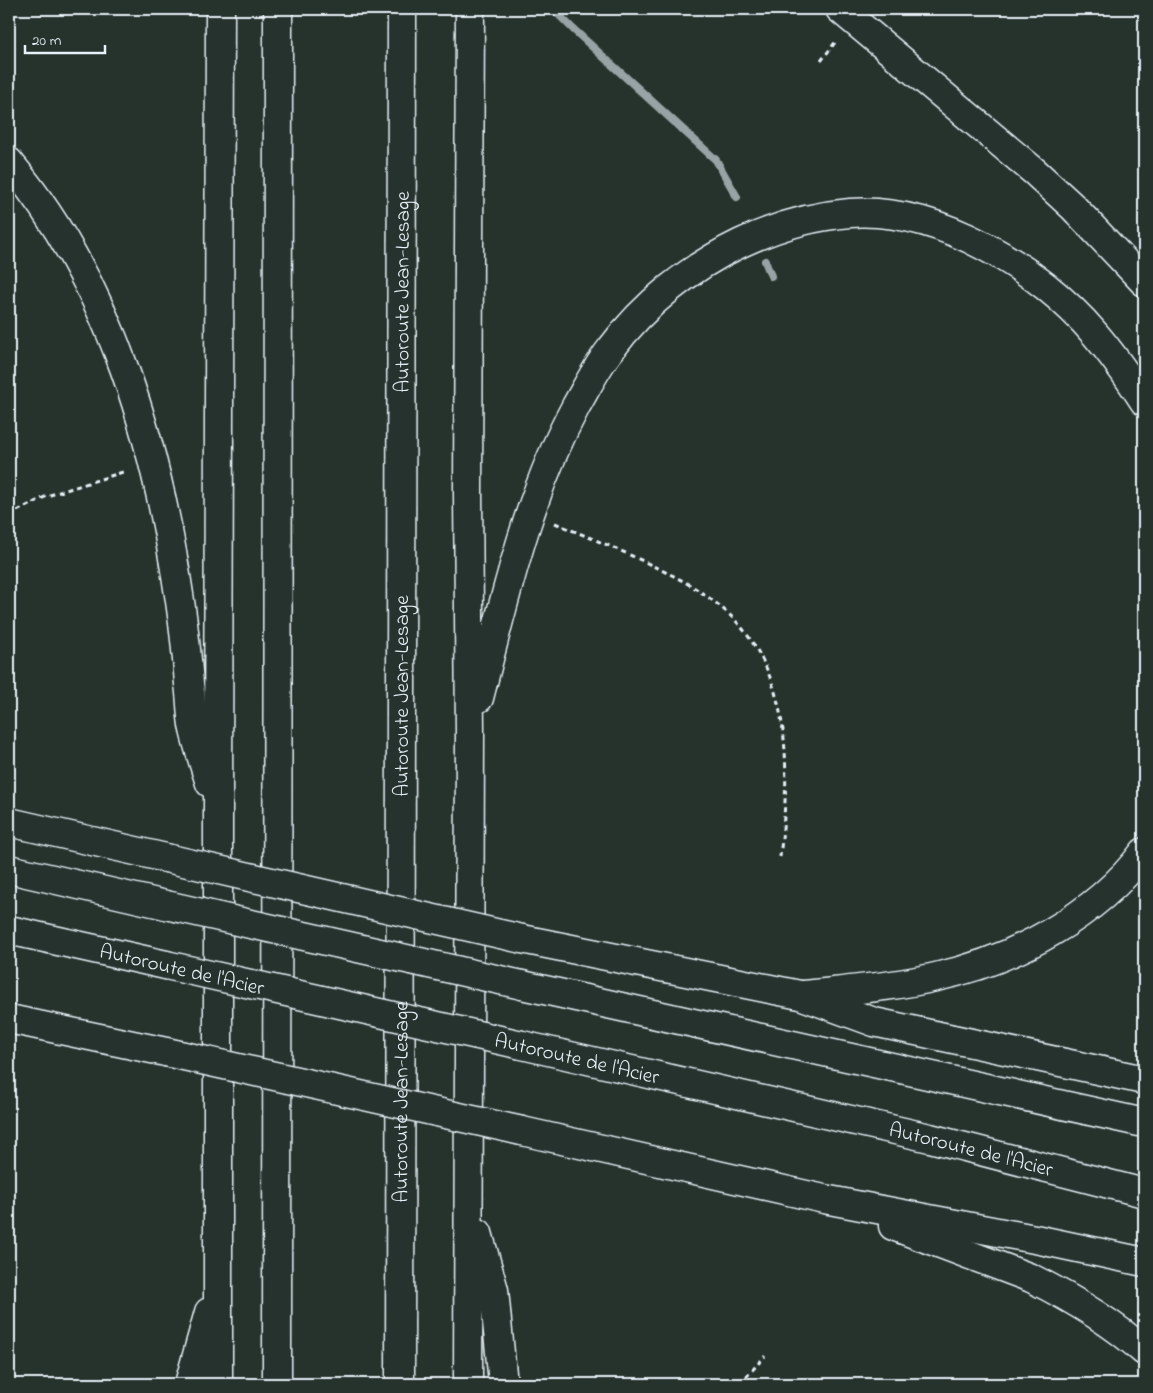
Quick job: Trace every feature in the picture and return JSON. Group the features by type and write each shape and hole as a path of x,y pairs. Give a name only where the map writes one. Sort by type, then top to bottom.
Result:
{"highway":[{"path":"218,1384 220,9"},
{"path":"277,1384 278,9"},
{"name":"Autoroute Jean-Lesage","path":"400,1384 402,9"},
{"path":"468,1384 470,9"},
{"path":"840,9 1035,172 1080,214 1144,282"},
{"path":"9,162 37,197 62,235 89,283 108,325 129,380 153,462 170,539 180,602 193,724 218,811"},
{"path":"470,733 515,559 530,512 553,453 589,382 610,350 636,319 694,270 722,253 759,235 793,224 851,213 909,218 942,228 977,243 1038,280 1088,327 1144,401"},
{"path":"9,822 522,939 800,995 874,1022 1144,1080"},
{"path":"800,995 910,982 970,968 1000,957 1072,919 1127,872 1144,852"},
{"path":"9,869 1144,1123"},
{"name":"Autoroute de l'Acier","path":"9,930 930,1138 1144,1193"},
{"path":"9,1019 166,1052 824,1199 1144,1262"},
{"path":"824,1199 1031,1278 1102,1318 1144,1351"},
{"path":"469,1202 494,1290 503,1384"},
{"path":"189,1384 217,1282"}],"path":[{"path":"9,515 47,496 153,462"},
{"path":"530,512 639,559 688,584 719,605 742,627 760,654 772,678 781,715 785,749 786,787 780,857"},
{"path":"740,1384 765,1356"}],"waterway":[{"path":"553,9 716,160 737,197"},
{"path":"765,261 771,276"}]}
